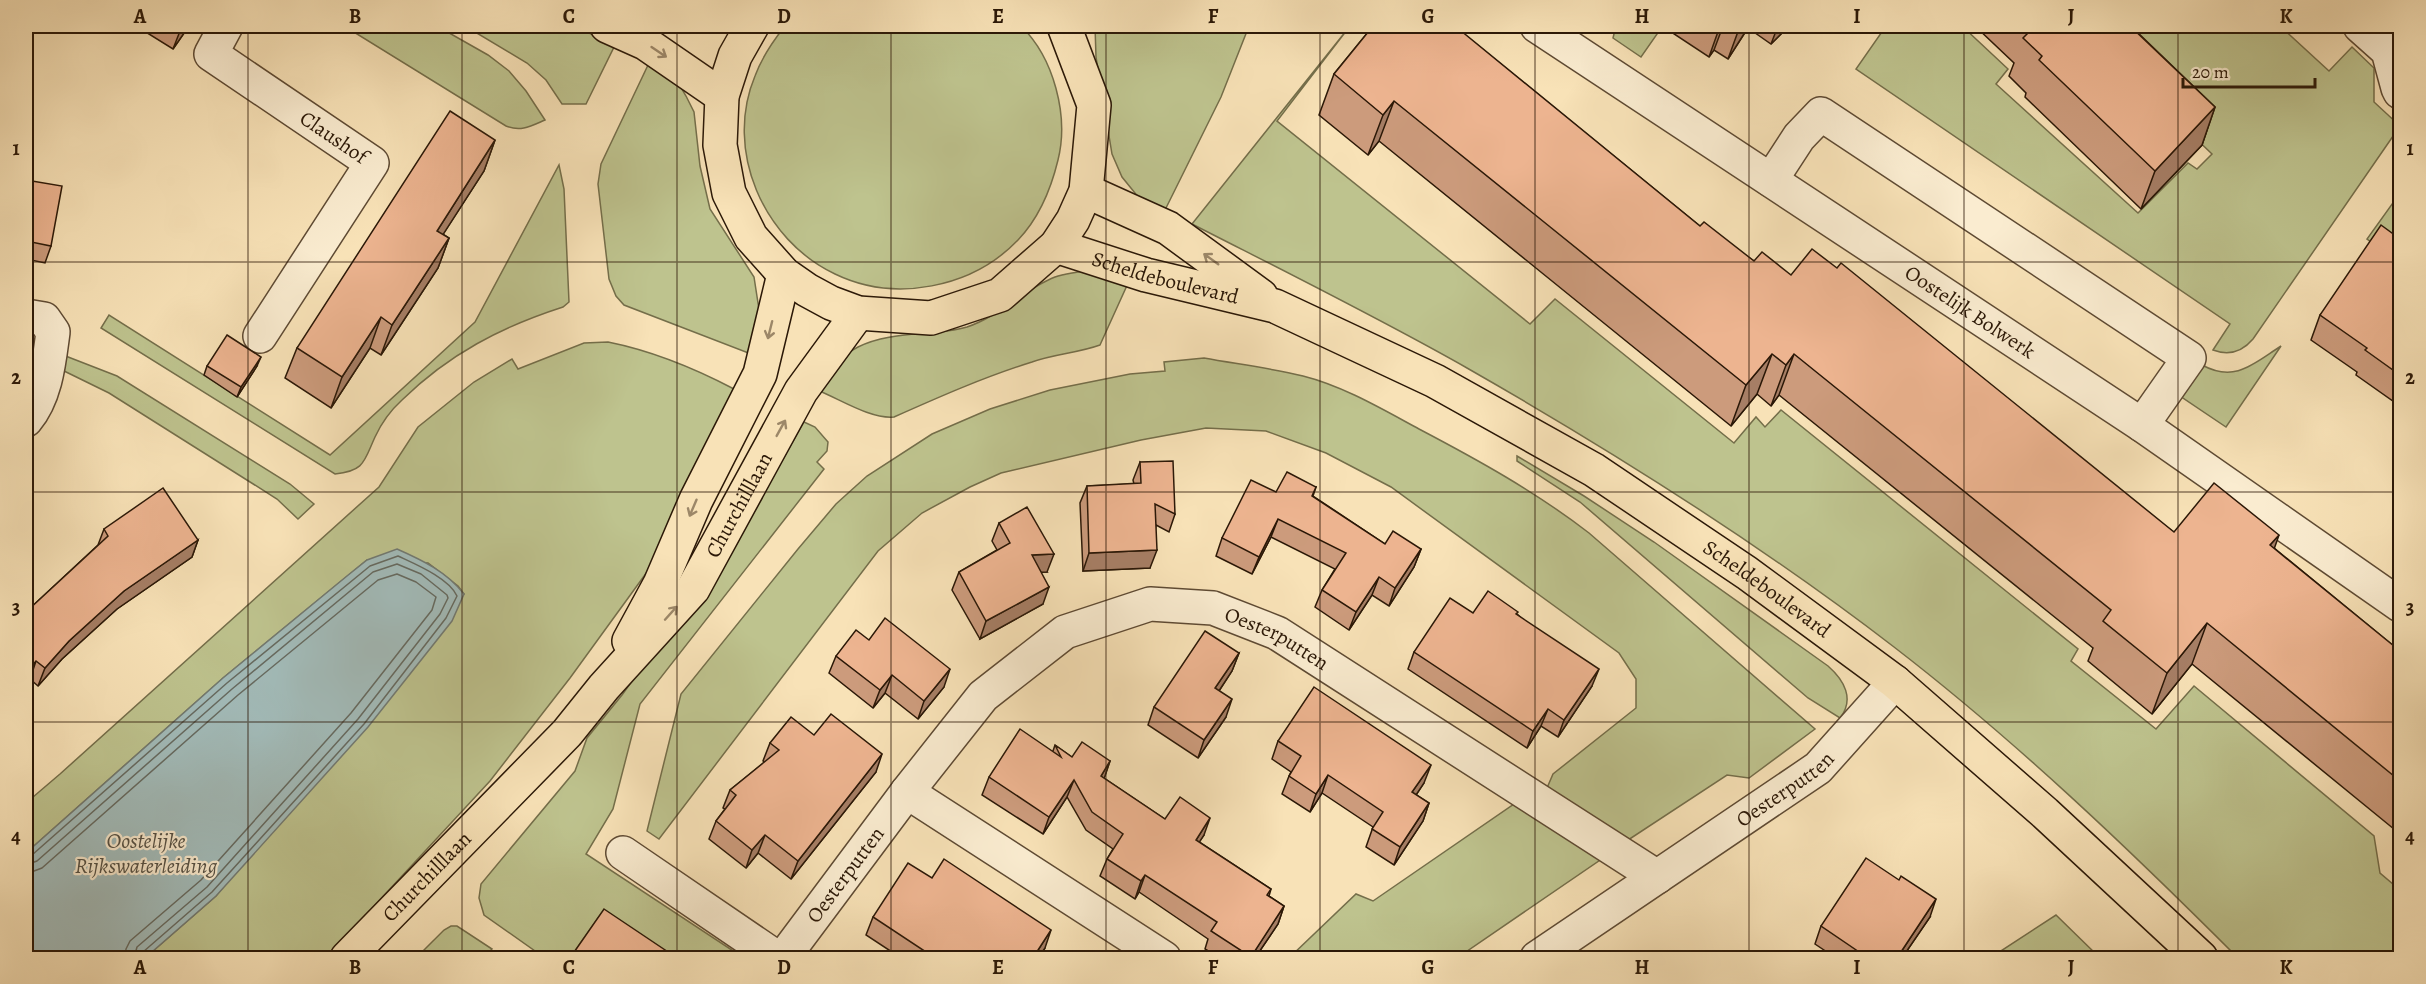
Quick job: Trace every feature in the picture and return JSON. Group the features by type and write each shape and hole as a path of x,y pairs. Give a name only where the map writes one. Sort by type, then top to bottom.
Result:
{"main road":[{"path":"607,26 645,43 722,96"},
{"path":"752,26 735,56 722,96 720,145 729,193 751,237 784,274 831,303 858,313 931,318 1000,295 1056,246 1073,220 1086,191 1094,105 1064,26"},
{"name":"Scheldeboulevard","path":"1086,191 1168,228 1275,306 1435,381 1594,470 1747,573 1895,682 2045,813 2201,958"},
{"name":"Scheldeboulevard","path":"1056,246 1146,275 1275,306"},
{"name":"Churchilllaan","path":"604,687 660,584 696,500 760,374 784,274"},
{"name":"Churchilllaan","path":"347,958 567,733 604,687 693,589 801,391 858,313"}],"street":[{"name":"Claushof","path":"226,26 211,54 372,162 260,336"},
{"name":"Oostelijk Bolwerk","path":"1537,26 2142,425 2400,605"},
{"path":"2360,26 2388,51 2400,92"},
{"path":"1771,180 1799,137 1821,114 2131,317 2189,358 2142,425"},
{"path":"26,316 44,319 53,332 48,368 35,408 26,420"},
{"name":"Oesterputten","path":"783,958 982,696 1065,632 1150,604 1213,608 1277,633 1658,877"},
{"name":"Oesterputten","path":"1537,958 1818,768 1895,682"},
{"path":"907,792 1164,958"},
{"path":"623,853 777,958"}],"green space":[{"path":"344,26 437,26 488,55 509,71 526,91 545,120 521,128 506,126"},
{"path":"465,26 574,26 615,45 586,104 562,104 546,80 527,63"},
{"path":"785,26 1021,26 1033,39 1050,71 1060,107 1062,125 1061,143 1052,182 1038,213 1018,240 978,270 932,286 907,289 882,288 858,283 835,274 810,259 788,239 770,216 756,190 748,162 744,133 747,104 755,76 768,50"},
{"path":"1095,26 1249,26 1221,97 1164,212 1139,198 1122,177 1112,154 1096,57"},
{"path":"1350,26 1277,121 1530,324 1555,299 1734,443 1756,417 1765,427 1781,410 2078,649 2071,661 2156,729 2194,686 2374,836 2380,873 2400,890 2400,958 2238,958 2113,836 2028,758 1894,647 1791,571 1631,466 1467,368 1330,294 1192,224"},
{"path":"1616,26 1662,27 1641,57 1613,38"},
{"path":"1886,26 1962,26 2008,69 1996,84 2138,213 2188,163 2197,169 2212,154 2116,62 2128,26 2280,26 2329,71 2352,47 2374,68 2374,102 2400,126 2253,339 2235,352 2224,353 2213,350 2230,324 1856,69"},
{"path":"649,63 675,77 694,112 700,166 710,209 754,277 760,316 751,354 624,305 616,296 609,279 598,184 601,164"},
{"path":"559,165 564,189 569,302 563,307 497,333 438,369 394,408 380,427 362,463 345,473 335,474 101,328 109,315 330,455 475,322"},
{"path":"2400,193 2400,263 2367,239"},
{"path":"1082,271 1129,281 1100,345 1040,359 1014,368 894,417 865,412 817,390 840,360 858,347 884,338 967,327 990,316 1044,282 1058,276"},
{"path":"608,342 673,361 734,389 647,572 570,678 490,781 326,958 145,958 216,896 464,594 458,586 428,563 367,560 223,678 26,853 26,803 379,487 418,427 474,382 512,359 518,369 584,343"},
{"path":"2281,346 2226,427 2180,396 2202,365 2214,370 2234,372 2252,365"},
{"path":"63,355 117,376 290,484 314,504 298,519 277,499 109,393 60,369"},
{"path":"1204,358 1266,368 1318,380 1377,406 1506,477 1589,533 1815,729 1749,778 1727,775 1622,844 1547,788 1553,774 1636,708 1636,679 1619,653 1391,487 1326,453 1266,431 1206,428 1141,440 1001,473 922,513 878,551 659,839 647,831 681,694 836,504 867,476 932,434 990,409 1050,390 1130,374 1165,371 1164,362"},
{"path":"804,422 815,427 828,442 827,451 817,462 824,469 640,704 613,809 586,854 744,958 658,958 598,918 570,958 545,958 484,915 479,898 481,884 575,771 587,738 622,695 752,514"},
{"path":"1517,456 1654,542 1828,666 1839,677 1846,690 1847,704 1840,718 1808,698 1580,502 1517,461"},
{"path":"1520,800 1606,856 1457,958 1289,958 1356,894 1373,901"},
{"path":"2056,915 2100,958 1990,958"},
{"path":"457,926 492,949 484,958 416,958 444,930"}],"water":[{"name":"Oostelijke Rijkswaterleiding","path":"397,549 442,573 464,594 452,621 368,727 216,896 145,958 26,958 26,853 223,678 347,576 367,560"}],"building":[{"path":"1373,26 1455,26 1700,226 1704,222 1754,261 1762,252 1791,275 1812,249 1837,268 1841,263 2174,532 2214,483 2279,535 2270,545 2400,651 2400,781 2207,623 2167,673 2103,621 2111,610 1794,354 1786,365 1772,354 1746,385 1394,101 1383,115 1334,74"},
{"path":"2028,26 2130,26 2215,107 2155,171 2039,60 2042,56 2023,38 2032,29"},
{"path":"450,111 495,140 437,231 449,238 392,325 381,317 342,377 297,348"},
{"path":"26,180 62,186 51,246 26,241"},
{"path":"2381,225 2400,239 2400,375 2320,315"},
{"path":"227,335 261,357 241,387 207,366"},
{"path":"1173,461 1175,514 1155,504 1157,550 1089,553 1087,486 1141,483 1140,462"},
{"path":"1287,472 1316,487 1312,496 1385,544 1393,531 1421,549 1395,588 1379,577 1356,612 1322,590 1346,553 1278,519 1259,557 1222,538 1251,480 1276,492"},
{"path":"163,488 198,540 124,591 69,641 45,668 36,661 26,673 26,612 108,536 104,529"},
{"path":"1027,507 1054,554 1032,555 1049,587 986,621 959,572 1010,543 999,523"},
{"path":"1488,591 1518,612 1516,614 1599,669 1564,720 1548,709 1533,731 1414,652 1450,598 1473,613"},
{"path":"885,618 950,669 924,701 892,675 880,690 836,656 856,630 869,640"},
{"path":"1205,631 1239,653 1215,688 1232,699 1204,740 1154,707"},
{"path":"1314,687 1431,765 1412,792 1429,803 1400,847 1372,829 1383,812 1328,775 1316,794 1289,776 1301,756 1278,741"},
{"path":"831,714 882,754 798,861 765,835 752,850 716,821 736,795 730,790 779,750 770,743 791,717 814,735"},
{"path":"1020,729 1061,757 1055,745 1072,757 1082,742 1110,761 1101,776 1165,819 1180,797 1210,818 1196,840 1271,889 1267,895 1284,906 1251,957 1211,931 1217,922 1145,875 1141,881 1107,859 1123,834 1092,812 1074,780 1049,817 989,777"},
{"path":"1866,858 1899,880 1901,876 1936,899 1897,958 1883,958 1872,952 1868,958 1821,926"},
{"path":"944,859 1051,930 1038,950 1051,958 935,958 873,917 908,863 932,878"},
{"path":"604,909 677,958 570,958"}]}
